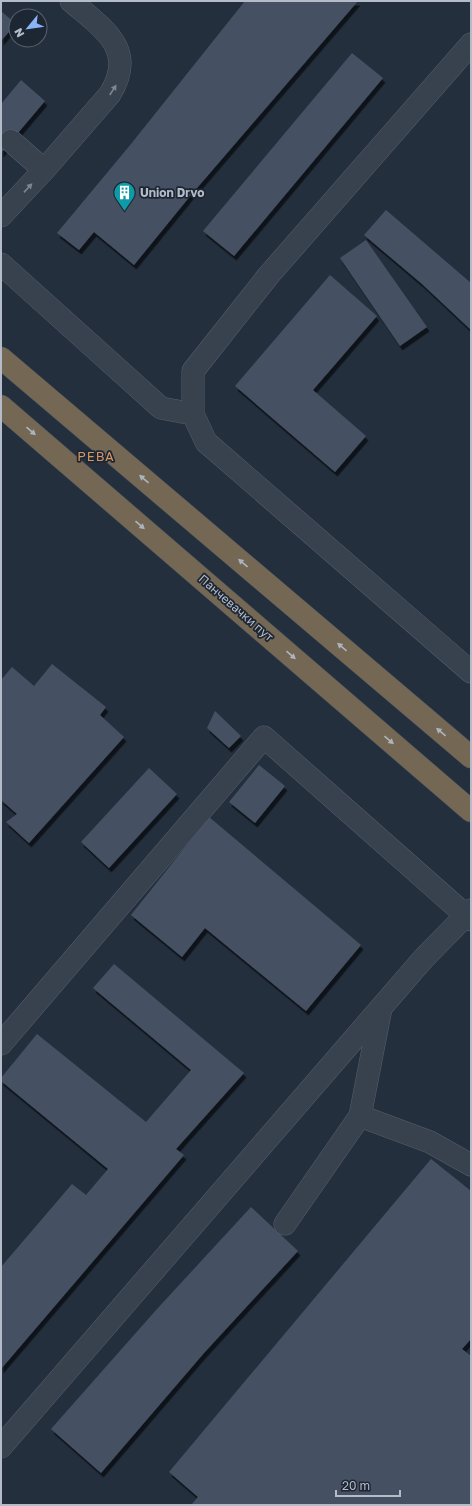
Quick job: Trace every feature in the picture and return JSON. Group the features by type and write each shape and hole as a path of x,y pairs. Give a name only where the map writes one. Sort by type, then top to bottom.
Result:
{"highway":[{"path":"1,358 471,757"},
{"name":"Панчевачки пут","path":"1,406 471,811"}],"street":[{"path":"1,216 44,170 118,83 122,65 117,47 102,27 71,1"},
{"path":"471,44 268,276 194,370 193,414 206,442 471,672"},
{"path":"11,141 44,170"},
{"path":"1,264 161,408 193,414"},
{"path":"1,1044 264,737 469,915 424,958 1,1447"},
{"path":"285,1224 360,1116 381,1007"},
{"path":"360,1116 430,1142 471,1165"}],"building":[{"path":"245,1 358,1 191,195 134,265 94,232 79,250 57,233 131,144"},
{"path":"1,11 8,17 8,33 1,41"},
{"path":"352,53 383,78 234,256 203,231"},
{"path":"21,80 45,101 1,153 1,104"},
{"path":"386,210 471,283 471,330 422,284 364,235"},
{"path":"366,240 427,327 400,346 340,258"},
{"path":"330,275 377,316 313,390 366,436 335,472 235,386"},
{"path":"52,664 106,707 100,715 124,737 29,843 6,822 17,814 1,800 1,680 12,667 34,686"},
{"path":"215,711 241,736 229,748 207,728"},
{"path":"259,765 285,786 255,823 229,802"},
{"path":"149,768 177,794 109,868 81,842"},
{"path":"209,817 361,945 306,1011 205,928 182,957 131,915"},
{"path":"114,964 244,1073 176,1149 184,1155 1,1369 1,1267 72,1184 86,1195 108,1169 1,1081 1,1078 37,1034 146,1122 191,1070 93,988"},
{"path":"431,1159 471,1191 471,1339 462,1349 471,1356 471,1505 191,1505 198,1497 169,1472"},
{"path":"251,1207 298,1251 204,1353 101,1473 51,1429 157,1309"}],"place":[{"name":"Union Drvo","path":"125,212"}],"district":[{"name":"РЕВА","path":"96,456"}]}
